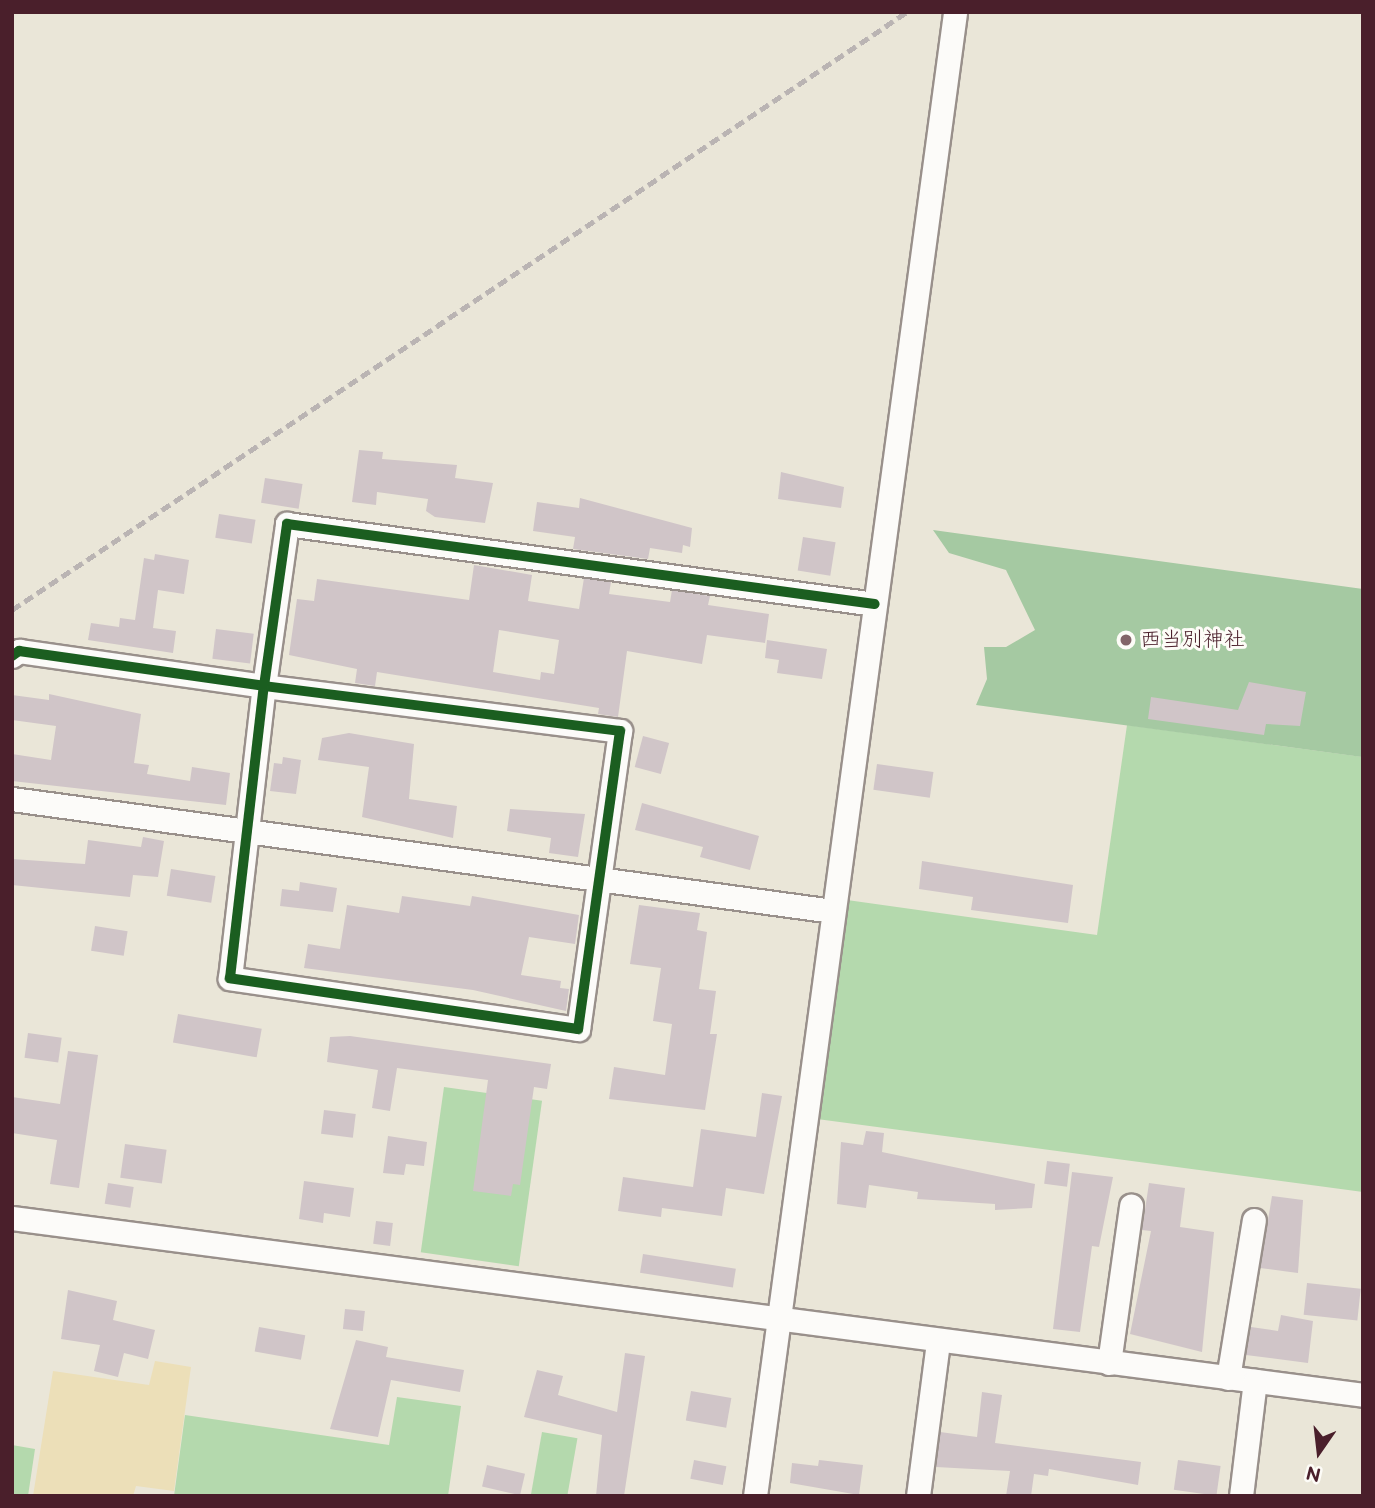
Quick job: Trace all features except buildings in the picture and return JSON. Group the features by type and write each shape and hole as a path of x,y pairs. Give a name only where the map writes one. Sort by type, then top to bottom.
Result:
{"street":[{"path":"755,1496 955,12"},
{"path":"12,656 19,651 264,686 620,731 578,1029 230,978 264,686 286,524 875,604"},
{"path":"12,799 599,877 832,911"},
{"path":"1109,1363 1131,1206"},
{"path":"12,1219 777,1321 1363,1395"},
{"path":"1228,1378 1254,1220"},
{"path":"918,1496 937,1340"},
{"path":"1241,1496 1255,1381"}],"green space":[{"name":"西当別神社","path":"933,530 1363,589 1362,757 976,705 987,679 984,647 1006,647 1035,630 1006,570 949,553"},
{"path":"1127,725 1363,757 1363,1192 817,1119 847,900 1097,935"},
{"path":"444,1087 542,1101 519,1266 421,1252"},
{"path":"397,1397 461,1406 448,1496 174,1496 185,1415 389,1445"},
{"path":"542,1432 577,1438 567,1496 531,1496"},
{"path":"12,1445 35,1449 28,1496 12,1496"}],"sand":[{"path":"155,1361 191,1367 174,1491 136,1486 133,1496 33,1496 53,1371 149,1385"}],"railway":[{"path":"12,610 907,12"}],"cycle path":[{"path":"12,656 19,651 264,686 620,731 578,1029 230,978 264,686 287,524 875,604"}],"place":[{"name":"西当別神社","path":"1126,640"}]}
